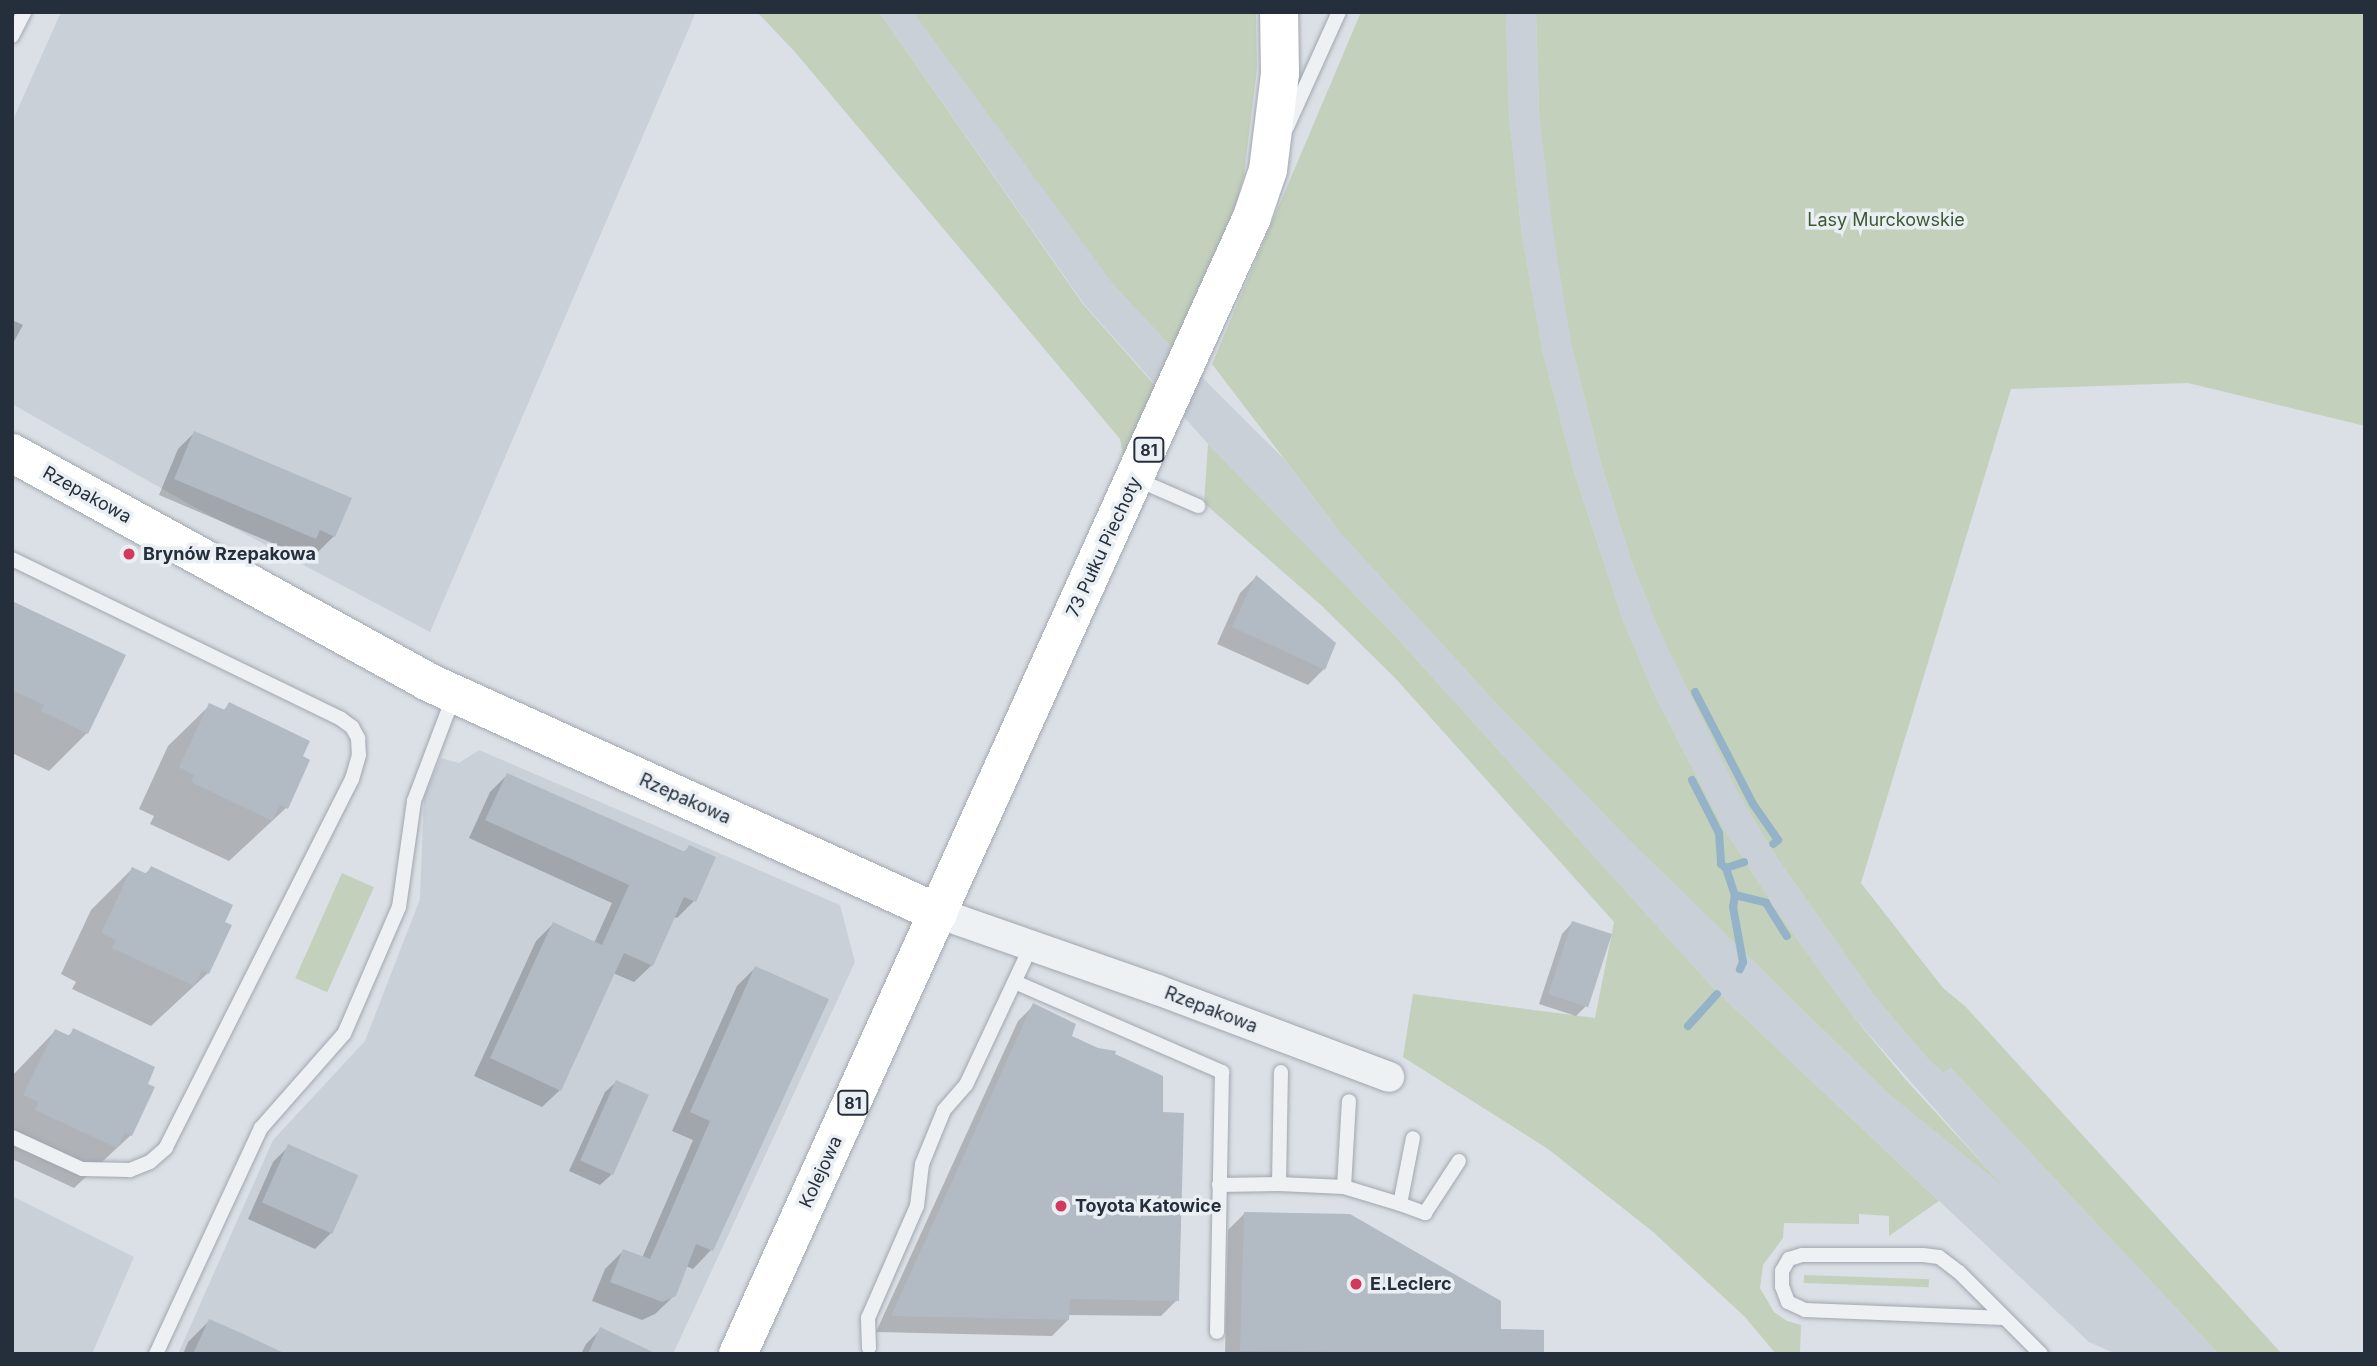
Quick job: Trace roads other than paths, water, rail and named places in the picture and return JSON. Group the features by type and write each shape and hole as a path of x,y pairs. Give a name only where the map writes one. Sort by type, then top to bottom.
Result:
{"main road":[{"name":"73 Pułku Piechoty","path":"938,913 1229,275 1268,170 1280,74 1279,12"},
{"name":"Rzepakowa","path":"12,453 390,663 454,695 938,913"},
{"name":"Kolejowa","path":"738,1354 938,913"}],"street":[{"name":"Rzepakowa","path":"938,913 1032,944 1389,1077"}],"lane":[{"path":"12,36 24,12"},
{"path":"1268,170 1339,12"},
{"path":"1135,479 1198,506"},
{"path":"12,559 341,719 352,727 358,738 359,755 352,779 166,1148 150,1162 130,1170 82,1169 12,1137"},
{"path":"156,1354 261,1128 344,1034 399,907 414,801 454,695"},
{"path":"869,1348 868,1318 917,1206 922,1164 944,1110 966,1085 1032,944"},
{"path":"1015,982 1222,1073 1217,1332"},
{"path":"1279,1184 1282,1072"},
{"path":"1344,1187 1349,1101"},
{"path":"1400,1203 1413,1138"},
{"path":"1219,1185 1344,1187 1425,1213 1459,1161"},
{"path":"2004,1318 1805,1310 1788,1302 1782,1286 1782,1271 1789,1259 1802,1255 1923,1255 1939,1258 1959,1272 2041,1354"}],"waterway":[{"path":"1695,692 1753,804 1778,840 1773,844"},
{"path":"1692,780 1719,833 1721,864 1726,868 1735,895 1733,907 1743,962 1740,969"},
{"path":"1726,868 1744,862"},
{"path":"1735,895 1766,903 1787,936"},
{"path":"1688,1026 1717,994"}],"place":[{"name":"Brynów Rzepakowa","path":"129,554"},
{"name":"Toyota Katowice","path":"1061,1206"},
{"name":"E.Leclerc","path":"1356,1284"}],"park label":[{"name":"Lasy Murckowskie","path":"1886,220"}]}
